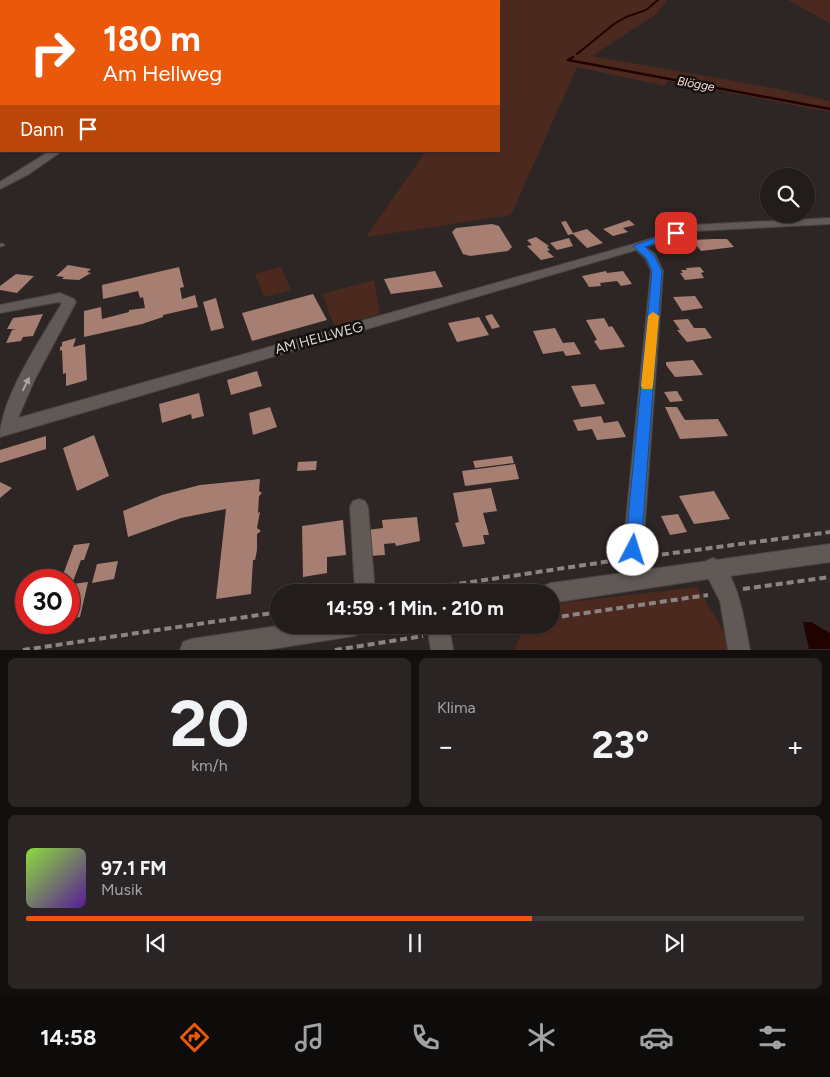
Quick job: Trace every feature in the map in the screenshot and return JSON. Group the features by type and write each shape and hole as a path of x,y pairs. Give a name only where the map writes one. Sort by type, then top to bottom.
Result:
{"street":[{"path":"0,186 55,152"},
{"name":"AM HELLWEG","path":"4,429 638,246 693,228 830,221"},
{"path":"638,246 650,257 657,271 633,550 641,578"},
{"path":"0,309 60,297 69,302 4,429"},
{"path":"359,507 364,584"},
{"path":"560,592 641,578 830,553"},
{"path":"713,568 730,599 739,650"},
{"path":"191,650 295,634"}],"path":[{"path":"459,584 830,532"},
{"path":"560,617 830,577"},
{"path":"23,650 270,613"},
{"path":"335,650 440,636"}],"shaded area":[{"path":"500,0 667,0 656,14 592,56 779,89 830,101 830,112 668,81 665,86 577,67 511,215 366,237 425,152 500,152"},
{"path":"788,0 830,0 830,23"},
{"path":"281,267 291,290 264,297 255,274"},
{"path":"374,280 380,314 335,327 322,294"},
{"path":"697,587 730,641 728,650 514,650 521,634 560,634 560,603"},
{"path":"803,622 811,622 830,633 830,649 809,649"}],"building":[{"path":"629,220 635,225 623,228 628,232 613,236 603,229"},
{"path":"566,221 573,233 587,229 603,243 587,248 573,234 568,235 561,222"},
{"path":"492,224 499,226 512,247 508,251 470,256 463,254 452,232 456,228"},
{"path":"536,237 549,246 547,247 550,250 547,251 554,257 541,260 527,246 532,245 527,240"},
{"path":"569,238 573,246 557,250 550,243"},
{"path":"727,239 734,247 701,251 692,240"},
{"path":"68,265 91,269 87,272 91,273 79,280 62,279 64,277 56,276"},
{"path":"179,267 184,287 180,288 182,299 195,295 198,307 163,315 163,317 142,324 84,337 84,311 101,307 102,319 129,312 129,310 145,308 143,297 140,298 138,291 103,299 102,285"},
{"path":"700,267 704,272 701,273 704,278 685,280 680,273 683,273 681,270 687,270 686,268"},
{"path":"435,271 443,287 391,294 384,279"},
{"path":"606,271 607,273 623,271 632,284 621,286 617,281 600,283 601,286 589,287 582,276"},
{"path":"16,274 34,276 17,293 0,290 0,286"},
{"path":"313,294 327,320 252,341 242,313"},
{"path":"695,296 703,308 682,311 673,297"},
{"path":"216,298 224,328 211,331 203,302"},
{"path":"43,314 33,336 23,337 21,341 6,343 12,330 16,329 7,329 13,318"},
{"path":"492,314 500,327 492,329 485,316"},
{"path":"479,317 489,335 457,342 448,323"},
{"path":"604,318 609,327 612,326 625,347 600,350 594,341 597,340 586,320"},
{"path":"688,319 694,328 705,328 712,338 687,342 677,330 680,330 673,320"},
{"path":"555,328 563,343 574,342 581,354 566,356 563,351 543,354 533,331"},
{"path":"76,338 73,347 85,344 87,380 66,386 66,373 63,374 62,350 60,351 60,347 62,342"},
{"path":"693,360 703,375 675,377 666,365 666,362"},
{"path":"257,371 262,386 231,395 227,380"},
{"path":"595,384 605,404 581,407 571,386"},
{"path":"677,391 683,401 670,402 664,392"},
{"path":"199,393 204,416 192,419 191,414 162,423 159,404"},
{"path":"270,407 277,427 253,435 249,413"},
{"path":"665,407 677,407 685,420 718,419 728,436 680,439"},
{"path":"601,416 604,423 618,421 626,437 597,440 592,429 578,431 573,420"},
{"path":"94,435 109,476 77,491 63,448"},
{"path":"46,436 46,449 0,463 0,450"},
{"path":"512,456 514,463 475,468 473,461"},
{"path":"317,461 316,470 297,471 298,462"},
{"path":"515,464 519,479 465,486 462,471"},
{"path":"260,479 259,491 262,493 259,496 258,513 260,512 257,528 261,531 257,534 257,550 255,560 253,560 251,594 216,599 226,509 181,518 128,537 123,511 162,495 200,485"},
{"path":"0,482 12,488 0,498"},
{"path":"491,488 497,511 483,513 489,535 483,535 485,544 463,547 455,523 459,522 453,493"},
{"path":"714,491 730,519 694,524 679,496"},
{"path":"678,514 687,532 670,535 661,516"},
{"path":"417,517 420,541 396,546 395,543 384,544 385,555 369,556 367,530 383,528 382,520"},
{"path":"343,520 346,555 327,557 327,573 303,577 302,526"},
{"path":"90,543 84,560 81,560 78,569 65,569 74,545"},
{"path":"118,561 114,579 92,583 97,564"},
{"path":"88,582 80,617 80,583"}],"waterway":[{"name":"Blögge","path":"577,54 614,24 626,17 646,10 658,0"},
{"name":"Blögge","path":"573,57 568,60 830,109"}],"slow traffic":[{"path":"647,386 653,316"}],"route":[{"path":"633,550 657,271 650,257 638,246 676,233"}]}
